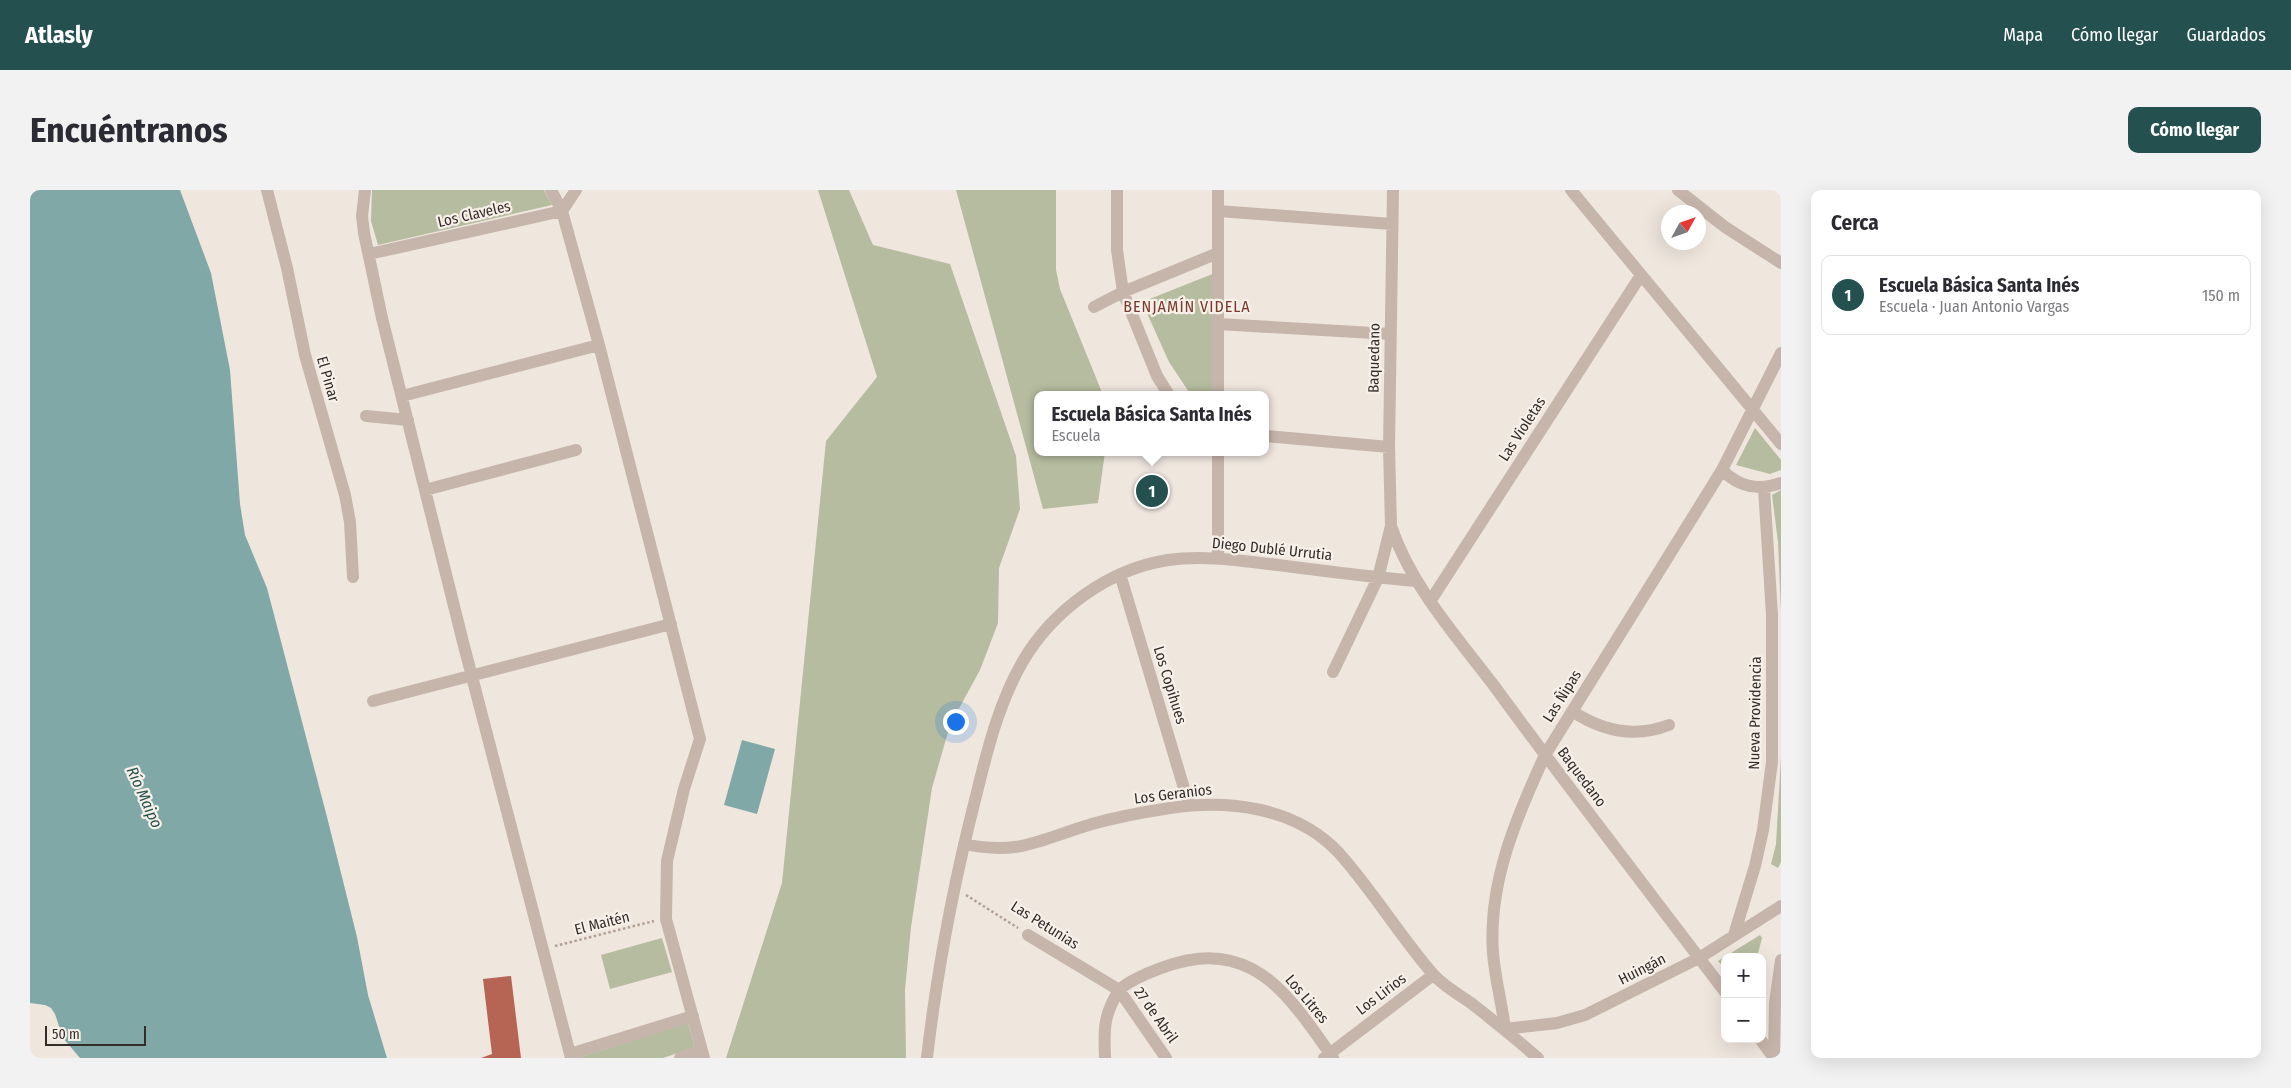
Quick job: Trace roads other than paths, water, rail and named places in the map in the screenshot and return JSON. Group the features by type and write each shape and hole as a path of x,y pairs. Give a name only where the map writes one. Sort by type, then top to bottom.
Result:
{"street":[{"name":"El Pinar","path":"267,190 287,268 305,355 345,495 352,549 353,577"},
{"path":"364,190 362,216 382,318 471,675 571,1056 693,1016"},
{"path":"551,190 562,210 700,739 684,788 667,861 666,919 703,1054 680,1058"},
{"path":"562,210 576,190"},
{"path":"1117,190 1117,250 1123,292 1157,376 1166,391"},
{"path":"1218,190 1218,391"},
{"name":"Baquedano","path":"1392,190 1389,447 1392,526 1398,545 1416,581 1721,987"},
{"path":"1571,190 1781,444"},
{"path":"1678,190 1725,227 1781,263"},
{"name":"Los Claveles","path":"369,254 562,210"},
{"path":"1218,211 1392,224"},
{"path":"1094,307 1123,292 1218,253"},
{"name":"Las Violetas","path":"1431,600 1641,275"},
{"path":"1218,324 1391,334"},
{"path":"402,396 598,345"},
{"name":"Las Ñipas","path":"1505,1029 1493,954 1492,933 1496,892 1505,852 1545,755 1722,470 1781,353"},
{"path":"366,416 408,420"},
{"path":"1269,436 1389,447"},
{"path":"425,490 576,450"},
{"path":"1218,456 1218,558"},
{"path":"1722,470 1736,482 1755,488 1764,488 1781,483"},
{"name":"Nueva Providencia","path":"1734,935 1755,866 1763,830 1772,762 1772,615 1764,488"},
{"name":"Baquedano","path":"1333,672 1378,578 1392,526"},
{"name":"Diego Dublé Urrutia","path":"964,844 987,750 1006,697 1024,660 1044,632 1063,612 1095,588 1120,574 1169,560 1218,558 1416,581"},
{"name":"Los Copihues","path":"1120,574 1189,805"},
{"path":"373,700 671,624"},
{"path":"1572,711 1596,724 1618,731 1649,731 1669,725"},
{"name":"Los Geranios","path":"964,844 986,849 1016,848 1031,845 1092,824 1208,803 1246,806 1283,818 1312,832 1338,853 1433,975 1505,1029 1538,1058"},
{"path":"927,1058 931,1018 954,887 964,844"},
{"name":"Huingán","path":"1505,1029 1557,1023 1585,1015 1700,958 1781,906"},
{"name":"Las Petunias","path":"1028,935 1119,990"},
{"name":"Los Litres","path":"1119,990 1139,977 1187,959 1212,958 1238,963 1251,968 1274,984 1329,1056"},
{"path":"1774,1058 1775,1003 1781,960"},
{"name":"Los Lirios","path":"1329,1056 1433,975"},
{"path":"1105,1058 1104,1030 1109,1012 1119,990"},
{"name":"27 de Abril","path":"1119,990 1166,1058"},
{"path":"1763,1043 1774,1058"},
{"path":"1774,1058 1781,1053"}],"water":[{"name":"Río Maipo","path":"30,190 180,190 211,273 230,370 240,504 245,535 267,588 357,937 368,995 387,1058 80,1058 63,1038 51,1008 45,1005 30,1003"},
{"path":"742,740 775,749 757,814 724,805"}],"place":[{"name":"Escuela Básica Santa Inés","path":"1152,491"}],"district":[{"name":"BENJAMÍN VIDELA","path":"1187,306"}]}
